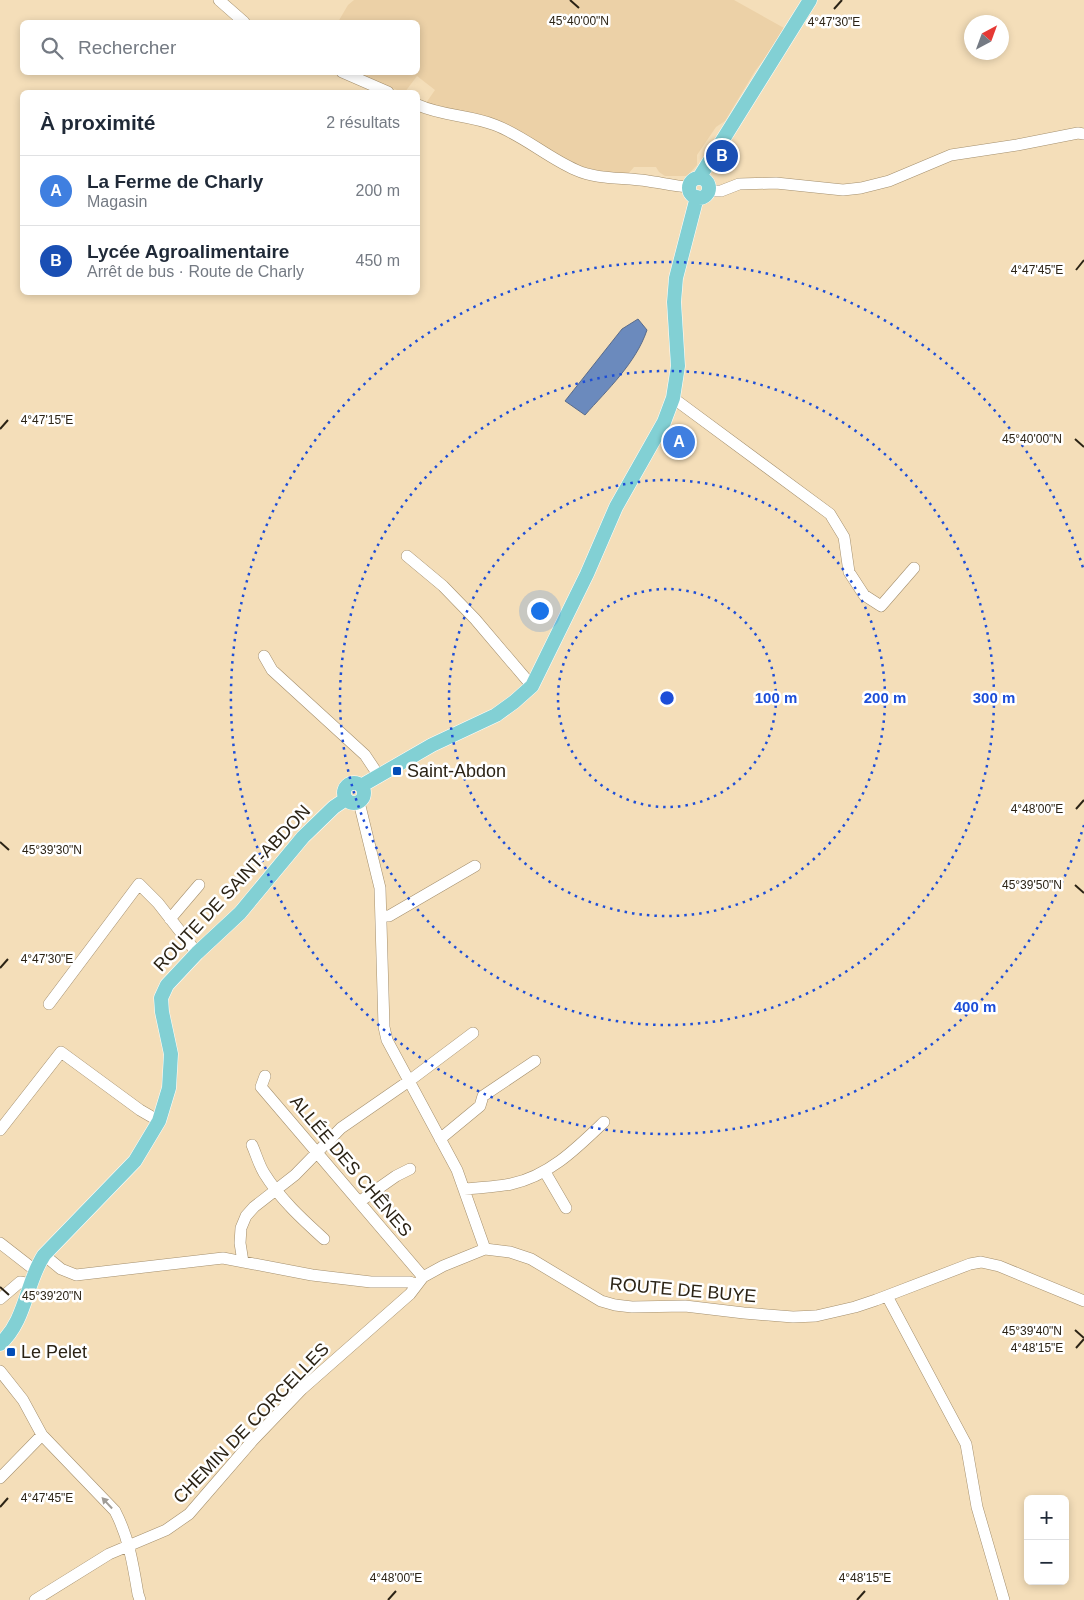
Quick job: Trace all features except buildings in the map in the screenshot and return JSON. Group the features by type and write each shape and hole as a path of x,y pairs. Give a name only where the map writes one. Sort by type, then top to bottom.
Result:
{"main road":[{"path":"352,800 364,795 361,786 432,745 496,715 532,686 587,574 616,507 664,422 673,398 678,366 674,302 676,278 698,188 810,0"},
{"name":"ROUTE DE SAINT-ABDON","path":"0,1344 9,1335 16,1322 44,1255 135,1161 159,1121 169,1088 171,1054 161,998 167,985 196,953 240,912 303,837 334,807 352,800"}],"street":[{"path":"219,0 242,20"},
{"path":"349,75 383,90"},
{"path":"420,106 431,111 476,118 496,125 576,170 583,172 611,178 721,191 739,184 776,182 842,190 861,188 889,181 951,155 1078,133 1084,134"},
{"path":"673,398 830,514 844,537 849,572 864,595 881,606 914,568"},
{"path":"407,556 442,586 475,619 532,686"},
{"path":"264,656 272,670 365,755 379,776"},
{"path":"44,1255 61,1269 76,1275 223,1258 312,1275 370,1282 410,1282 419,1281 443,1266 485,1248 457,1170 387,1040 384,1027 380,888 352,800"},
{"path":"381,916 389,916 475,866"},
{"path":"49,1004 139,884 158,904 196,953"},
{"path":"170,919 199,885"},
{"path":"243,1262 240,1243 241,1228 246,1216 254,1207 295,1175 341,1128 409,1081 473,1033"},
{"path":"0,1130 61,1052 140,1110 159,1121"},
{"path":"440,1139 480,1106 483,1096 535,1062"},
{"name":"ALLÉE DES CHÊNES","path":"265,1076 261,1087 359,1202 419,1281"},
{"path":"464,1189 512,1184 545,1172 580,1145 604,1122"},
{"path":"252,1145 263,1172 276,1190 300,1218 324,1239"},
{"path":"359,1202 396,1176 410,1169"},
{"path":"545,1172 566,1208"},
{"path":"0,1243 34,1277 20,1282 0,1298"},
{"name":"ROUTE DE BUYE","path":"485,1248 510,1252 531,1259 601,1301 615,1306 632,1308 685,1306 793,1317 816,1316 855,1307 970,1264 981,1262 999,1266 1084,1301"},
{"name":"CHEMIN DE CORCELLES","path":"35,1600 109,1554 166,1530 189,1514 253,1440 302,1389 410,1294 419,1281"},
{"path":"888,1296 966,1444 977,1507 1004,1600"},
{"path":"0,1371 23,1400 42,1436 115,1511 130,1545 140,1600"},
{"path":"0,1478 42,1436"}],"shaded area":[{"path":"354,0 734,0 784,28 725,121 716,127 697,155 697,165 687,176 665,176 656,167 634,167 628,174 609,173 580,166 493,118 426,103 435,90 417,76 406,90 397,90 360,75 420,75 420,20 339,20 348,5"}],"water":[{"path":"638,319 647,330 636,354 611,386 585,415 565,401 622,329"}],"place":[{"name":"Lycée Agroalimentaire","path":"722,156"},
{"name":"La Ferme de Charly","path":"679,442"},
{"name":"Saint-Abdon","path":"397,771"},
{"name":"Le Pelet","path":"11,1352"}]}
